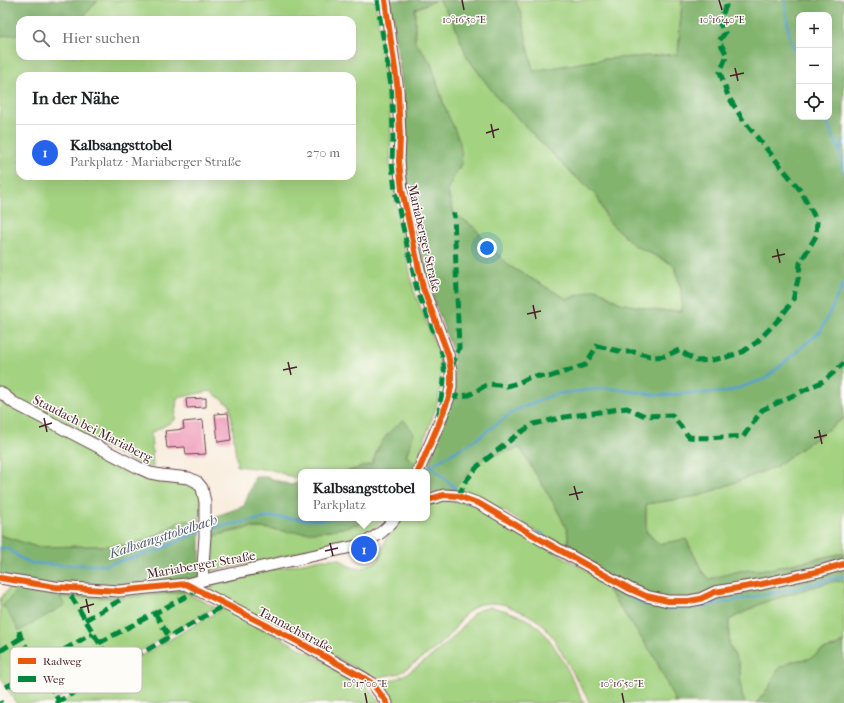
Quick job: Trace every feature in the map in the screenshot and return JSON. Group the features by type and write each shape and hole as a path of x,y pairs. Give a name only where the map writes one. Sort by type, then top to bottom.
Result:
{"street":[{"name":"Mariaberger Straße","path":"385,0 398,90 400,137 399,161 402,190 423,288 448,354 451,371 451,387 449,397 419,469"},
{"name":"Staudach bei Mariaberg","path":"0,392 14,403 139,468 150,472 189,478 196,482 202,488 205,502 205,536 202,580"},
{"path":"430,499 444,495 458,496 480,504 630,589 646,596 668,601 689,601 700,599 715,592 762,584 844,564"},
{"name":"Mariaberger Straße","path":"0,579 55,587 119,591 186,584 356,546 370,541 383,533 393,521"},
{"name":"Tannachstraße","path":"186,584 295,640 364,678 373,684 387,703"}],"green space":[{"path":"0,0 98,0 83,16 16,16 16,34 0,35"},
{"path":"98,0 375,0 389,91 391,138 390,162 398,217 414,291 440,356 441,387 436,407 416,463 406,456 414,433 378,447 372,464 355,469 298,469 298,479 272,470 237,466 230,405 210,391 177,398 175,420 151,433 153,467 139,465 15,400 0,388 0,35 16,34 16,60 356,60 356,16 83,16"},
{"path":"389,0 436,0 415,9 415,41 431,63 443,103 460,142 462,162 447,190 454,213 474,227 490,247 511,267 567,299 597,289 620,303 659,311 682,311 681,289 674,265 634,245 608,221 597,196 566,168 496,96 467,57 453,21 439,0 515,0 521,13 533,71 604,59 678,54 682,0 844,0 844,418 775,467 699,496 646,504 646,532 659,544 686,539 703,573 710,579 739,571 769,569 842,554 844,552 844,582 835,581 762,603 729,620 729,645 739,663 742,696 745,703 676,703 654,656 587,560 569,544 567,529 554,504 520,448 485,457 452,490 430,494 430,469 427,469 455,390 453,353 429,287 411,214 405,160 406,137 403,89"},
{"path":"439,0 453,21 467,57 496,96 566,168 597,196 608,221 634,245 674,265 681,289 683,311 659,311 620,303 597,289 567,299 511,267 490,247 474,227 454,213 447,190 462,162 431,63 415,41 415,9"},
{"path":"515,0 682,0 678,54 604,59 533,71 521,13"},
{"path":"0,397 137,471 193,485 200,497 200,520 181,521 150,539 133,545 37,547 0,535"},
{"path":"844,418 844,552 769,569 739,571 710,579 703,573 686,539 659,544 646,531 646,504 699,496 775,467"},
{"path":"404,420 414,433 406,456 416,463 413,469 355,469 372,464 377,450 384,439 392,429"},
{"path":"520,448 554,504 567,529 569,544 545,537 487,502 452,490 485,457"},
{"path":"255,477 266,477 291,485 298,483 298,521 367,521 326,531 295,532 252,528 241,529 209,537 208,517 214,517 244,506"},
{"path":"444,498 479,506 599,578 654,656 676,703 590,703 553,637 540,622 527,614 503,604 490,603 477,605 463,616 440,645 425,656 400,673 374,678 204,587 206,584 322,559 340,559 347,565 355,568 362,568 378,561 388,533 398,521 430,521 430,502"},
{"path":"200,520 200,578 184,592 121,598 60,597 65,605 19,631 6,609 2,606 9,600 16,590 0,579 0,535 37,547 133,545 150,539 181,521"},
{"path":"368,521 382,521 370,532 352,541 212,571 209,569 209,537 250,528 328,531"},
{"path":"835,581 844,582 844,642 823,650 809,659 792,661 779,668 768,689 756,703 745,703 742,696 739,663 729,645 729,620 762,603"},
{"path":"11,586 16,590 121,598 184,592 215,607 142,650 142,647 10,647 10,693 0,676 0,599"},
{"path":"490,607 515,614 533,623 545,634 558,653 584,703 392,703 381,687 406,674 425,661 450,640 473,614 479,610"},
{"path":"224,608 362,681 381,703 60,703 77,693 142,693 142,656"},
{"path":"844,642 844,703 756,703 768,689 779,668 792,661 809,659 823,650"},
{"path":"10,693 68,693 51,703 16,703"}],"building":[{"path":"206,398 206,407 187,408 186,399"},
{"path":"228,413 231,440 218,442 215,414"},
{"path":"203,420 206,454 186,455 185,447 167,448 165,431 184,429 183,422"}],"waterway":[{"path":"785,0 789,36 796,53"},
{"path":"826,120 840,152"},
{"name":"Kalbsangsttobelbach","path":"844,139 840,152 844,172"},
{"name":"Kalbsangsttobelbach","path":"425,469 474,441 514,411 556,394 607,388 657,395 727,392 765,379 821,331 844,282"},
{"path":"431,466 456,489"},
{"name":"Kalbsangsttobelbach","path":"207,529 271,517 298,519"},
{"name":"Kalbsangsttobelbach","path":"0,548 9,549 20,558 31,563 55,565 106,565 159,550 202,530"},
{"path":"538,532 544,535"},
{"path":"622,591 643,604 670,609 701,607 798,588 844,576"}],"marked path":[{"path":"377,0 392,91 392,162 395,191 417,290 436,337"},
{"path":"449,397 469,395 488,384 507,386 528,378 536,376 549,377 585,365 597,346 654,357 665,356 679,350 696,361 727,357 742,352 757,342 781,317 793,300 799,275 800,263 816,236 817,221 801,191 743,120 728,96 720,72 727,55 719,41 725,33 719,22 726,6 724,0"},
{"path":"452,367 459,348 454,213"},
{"path":"440,417 439,413 444,375 441,350"},
{"path":"458,496 465,482 478,466 518,434 534,424 565,417 627,408 645,416 672,415 689,437 743,437 762,410 824,381 844,363"},
{"path":"99,643 198,590"},
{"path":"71,596 102,647"},
{"path":"85,620 124,598"},
{"path":"142,653 226,604"},
{"path":"155,613 169,637"},
{"path":"19,631 26,647"},
{"path":"69,647 93,633"},
{"path":"0,651 21,638"},
{"path":"6,687 10,685"},
{"path":"54,693 59,701"},
{"path":"56,703 73,693"}],"cycle path":[{"path":"385,0 398,90 400,137 399,161 402,190 423,288 448,354 451,371 451,387 449,397 419,469"},
{"path":"430,499 444,495 458,496 480,504 630,589 646,596 668,601 689,601 700,599 715,592 762,584 844,564"},
{"path":"0,578 55,587 119,591 186,584 295,640 364,678 373,684 387,703"}],"place":[{"name":"Kalbsangsttobel","path":"364,549"}]}
